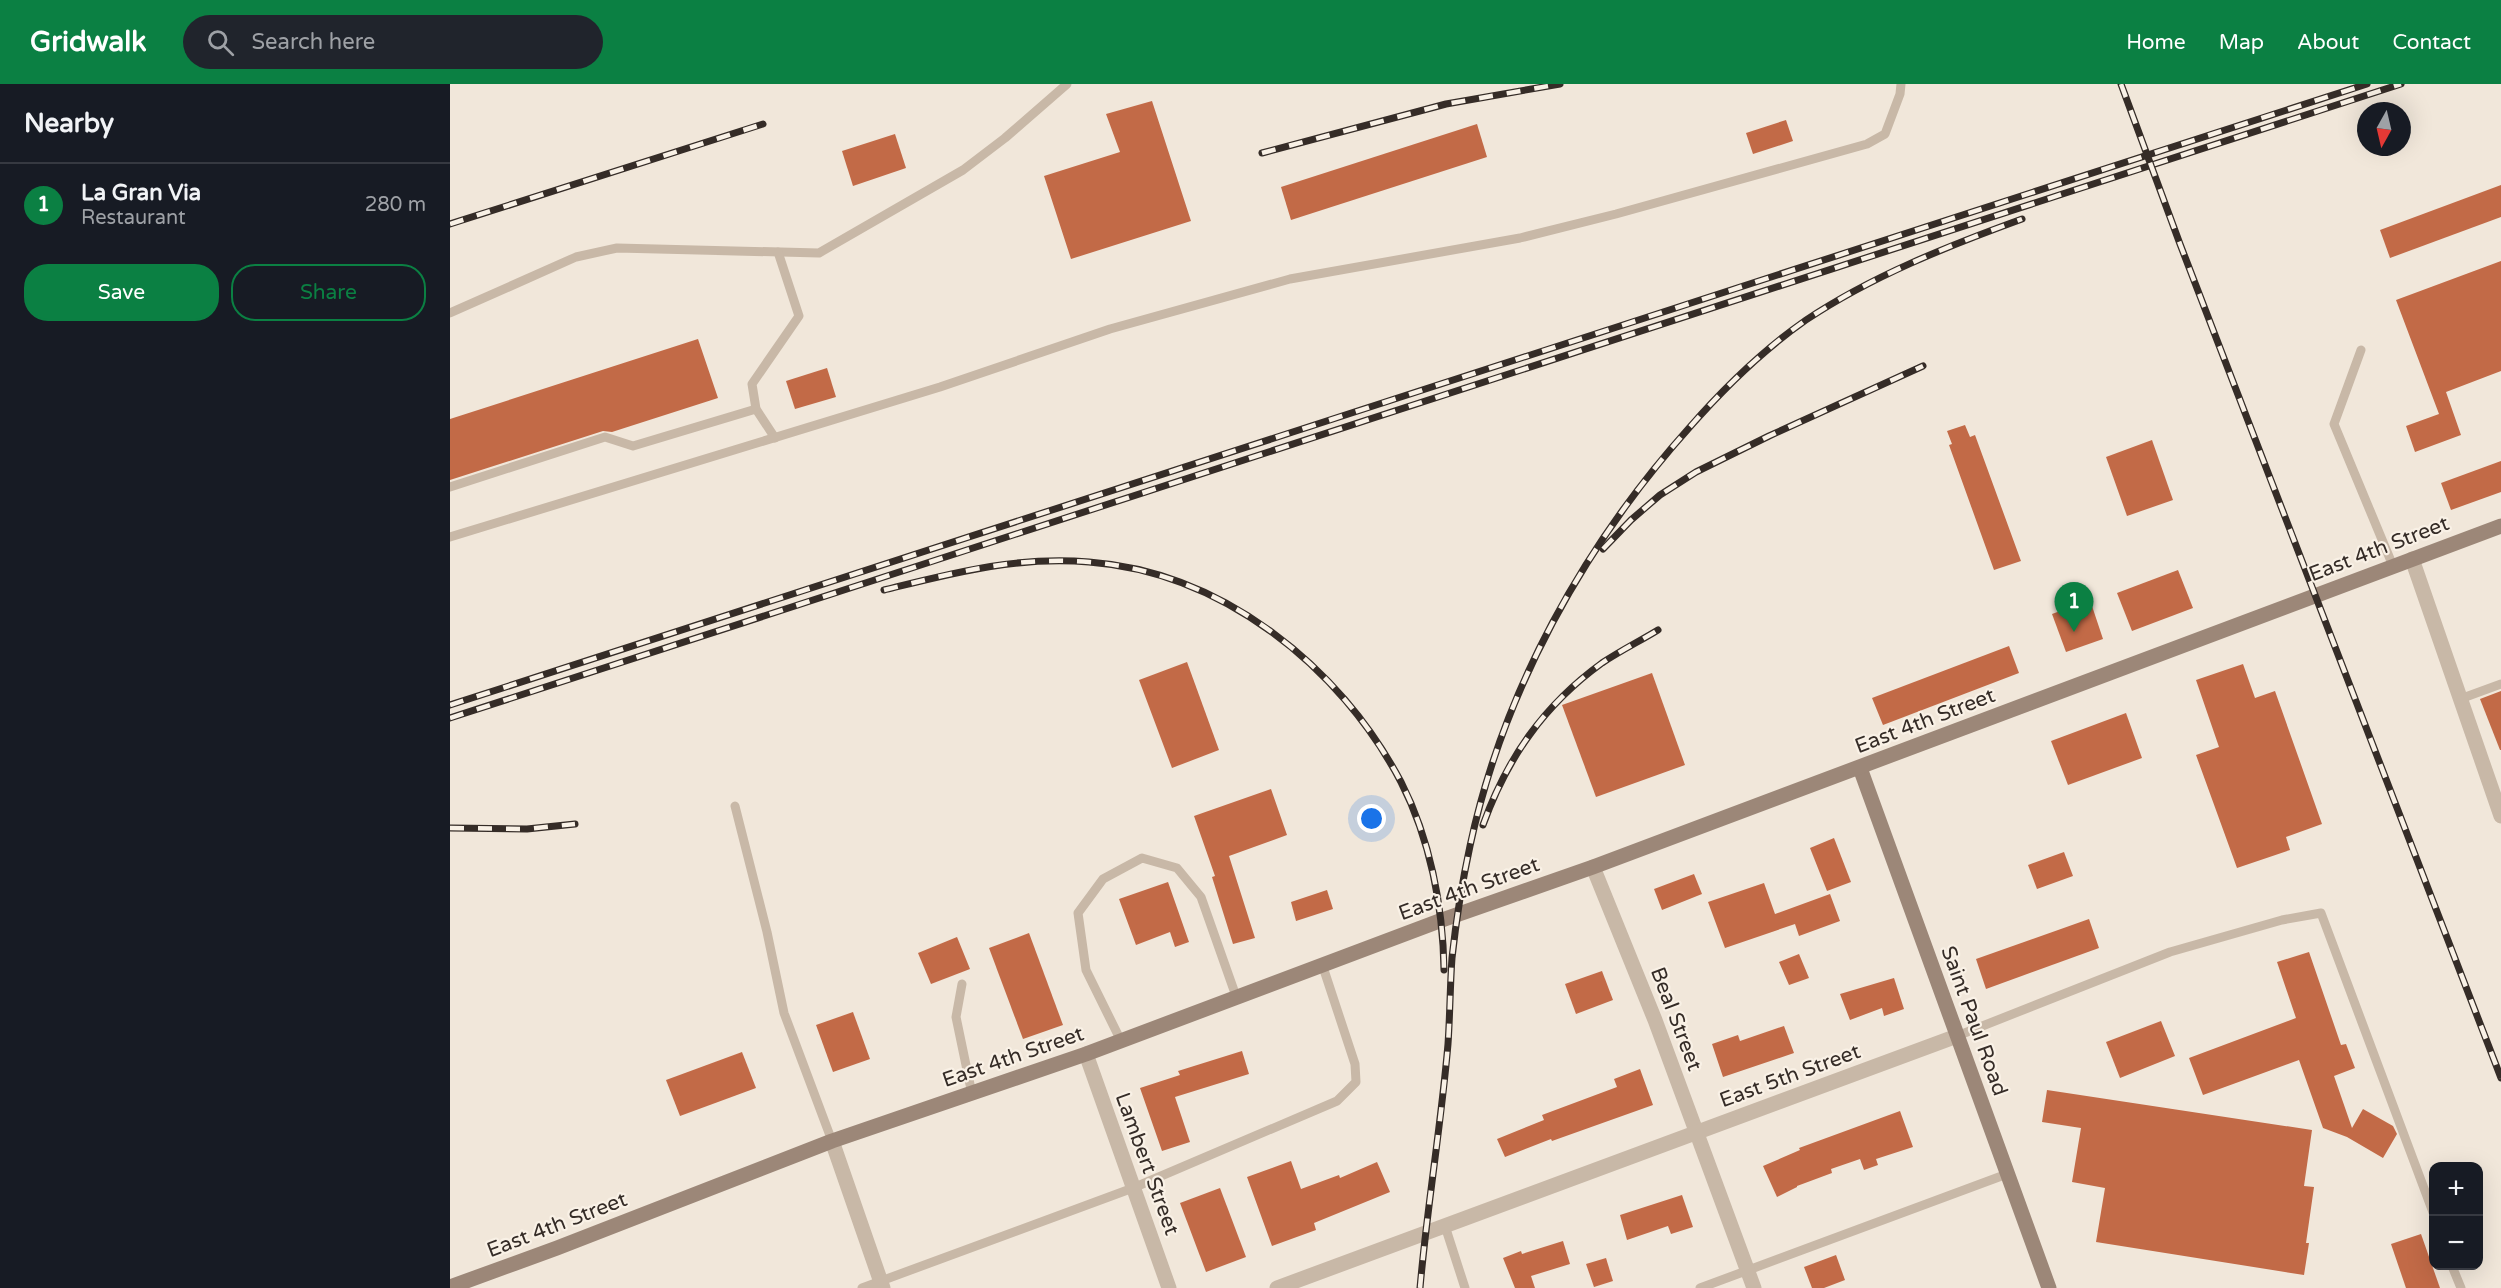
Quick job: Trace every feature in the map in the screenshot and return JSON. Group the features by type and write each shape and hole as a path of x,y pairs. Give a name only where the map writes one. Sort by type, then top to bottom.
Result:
{"main road":[{"name":"East 4th Street","path":"450,1287 832,1141 972,1094 1237,999 1442,920 1860,768 2501,526"},
{"name":"Saint Paul Road","path":"1860,768 2049,1288"}],"street":[{"path":"2412,559 2501,816"},
{"name":"Beal Street","path":"1593,867 1655,1020 1754,1288"},
{"name":"East 5th Street","path":"1277,1288 1957,1036"},
{"name":"Lambert Street","path":"1086,1054 1169,1288"},
{"path":"832,1141 882,1285"}],"lane":[{"path":"450,313 576,257 617,248 819,253 963,170 1005,138 1067,84"},
{"path":"450,537 940,387 1110,329 1290,279 1520,238 1628,211 1867,144 1885,134 1900,94 1901,84"},
{"path":"775,438 756,409 752,384 799,316 778,252"},
{"path":"2361,350 2334,424 2393,566"},
{"path":"450,487 605,437 633,446 756,409"},
{"path":"2460,699 2501,684"},
{"path":"735,806 767,932 784,1014 832,1141"},
{"path":"1121,1041 1086,970 1078,913 1103,879 1142,858 1177,868 1201,897 1237,999"},
{"name":"East 5th Street","path":"1957,1036 2170,952 2282,920 2321,913 2429,1204"},
{"path":"862,1288 882,1285 1133,1188 1337,1101 1356,1082 1355,1064 1323,967"},
{"path":"962,984 956,1017 972,1094"},
{"path":"1700,1288 2007,1174"},
{"path":"1444,1226 1465,1288"},
{"path":"2454,1270 2461,1288"}],"building":[{"path":"1152,101 1191,221 1071,259 1044,176 1120,152 1106,114"},
{"path":"1786,120 1793,141 1753,154 1746,133"},
{"path":"1477,124 1487,157 1291,220 1281,187"},
{"path":"895,134 906,168 853,186 842,151"},
{"path":"2501,185 2501,217 2390,258 2380,230"},
{"path":"2501,261 2501,371 2446,392 2461,435 2415,452 2406,426 2439,414 2396,300"},
{"path":"698,339 718,398 612,432 603,431 450,480 450,419"},
{"path":"827,368 836,397 795,409 786,381"},
{"path":"1965,425 1970,437 1975,435 2021,561 1994,570 1949,445 1952,444 1947,431"},
{"path":"2152,440 2173,500 2127,516 2106,457"},
{"path":"2501,461 2501,492 2451,510 2441,483"},
{"path":"2178,570 2193,608 2132,631 2117,593"},
{"path":"2090,600 2103,639 2066,652 2052,614"},
{"path":"2009,646 2019,673 1883,725 1872,698"},
{"path":"1187,662 1219,750 1172,768 1139,680"},
{"path":"2243,664 2255,698 2275,691 2322,824 2286,837 2290,850 2237,868 2196,755 2219,747 2196,680"},
{"path":"1652,673 1685,765 1596,797 1562,705"},
{"path":"2501,691 2501,750 2500,750 2480,699"},
{"path":"2126,713 2142,758 2068,785 2051,741"},
{"path":"1271,789 1287,835 1229,856 1255,938 1233,944 1212,877 1215,876 1194,816"},
{"path":"1834,838 1851,882 1827,891 1810,848"},
{"path":"2064,852 2073,876 2037,889 2028,865"},
{"path":"1694,874 1702,894 1662,910 1654,889"},
{"path":"1168,882 1189,942 1175,947 1170,932 1136,945 1119,899"},
{"path":"1764,883 1775,914 1830,894 1840,921 1799,936 1795,924 1725,948 1708,902"},
{"path":"1327,890 1333,909 1296,921 1291,902"},
{"path":"2089,919 2099,948 1986,989 1976,959"},
{"path":"1029,933 1063,1025 1023,1039 989,948"},
{"path":"957,937 970,969 931,984 918,953"},
{"path":"2309,952 2341,1045 2346,1044 2355,1068 2334,1076 2352,1128 2363,1109 2393,1126 2397,1134 2383,1158 2347,1137 2323,1128 2299,1060 2203,1095 2189,1058 2296,1018 2277,962"},
{"path":"1799,954 1809,978 1789,985 1779,962"},
{"path":"1602,971 1613,1000 1576,1014 1565,984"},
{"path":"1894,978 1904,1009 1884,1016 1882,1008 1850,1020 1840,994"},
{"path":"853,1012 870,1059 833,1072 816,1025"},
{"path":"2161,1021 2175,1056 2120,1078 2106,1042"},
{"path":"1784,1026 1794,1053 1723,1077 1712,1044 1738,1035 1740,1041"},
{"path":"1242,1051 1249,1074 1175,1097 1190,1142 1162,1151 1140,1088 1180,1075 1178,1071"},
{"path":"742,1052 756,1088 680,1116 666,1080"},
{"path":"1640,1069 1653,1105 1505,1157 1497,1139 1544,1120 1542,1115 1617,1087 1614,1079"},
{"path":"2047,1090 2312,1130 2304,1186 2314,1187 2304,1275 2096,1242 2105,1188 2072,1182 2081,1128 2042,1122"},
{"path":"1900,1111 1913,1147 1876,1159 1878,1165 1864,1170 1860,1159 1831,1169 1832,1173 1797,1186 1777,1197 1763,1166 1800,1150 1799,1148"},
{"path":"1291,1161 1301,1189 1339,1175 1340,1178 1377,1162 1390,1192 1314,1223 1316,1230 1272,1246 1247,1177"},
{"path":"1220,1188 1246,1257 1206,1272 1180,1203"},
{"path":"1682,1195 1693,1227 1671,1234 1668,1226 1627,1240 1620,1215"},
{"path":"2421,1234 2429,1257 2429,1270 2434,1270 2440,1288 2406,1288 2391,1244"},
{"path":"1563,1241 1570,1264 1531,1276 1535,1288 1515,1288 1503,1258 1521,1251 1522,1254"},
{"path":"1836,1255 1845,1280 1824,1288 1812,1288 1804,1267"},
{"path":"1606,1258 1613,1281 1594,1287 1586,1264"}],"railway":[{"path":"1262,153 1446,104 1560,84"},
{"path":"2121,84 2180,244 2501,1078"},
{"path":"450,705 2367,84"},
{"path":"450,718 2401,84"},
{"path":"450,224 763,124"},
{"path":"1420,1288 1445,1075 1452,958 1467,860 1485,788 1503,732 1526,676 1552,623 1582,571 1615,521 1651,473 1702,413 1759,357 1806,320 1857,289 1939,251 2022,219"},
{"path":"1603,549 1660,495 1696,472 1923,366"},
{"path":"884,590 985,567 1036,561 1089,562 1138,570 1185,584 1230,605 1272,632 1311,664 1345,700 1376,740 1401,782 1420,826 1433,873 1441,922 1444,970"},
{"path":"1483,825 1516,755 1545,715 1581,679 1602,663 1658,630"},
{"path":"450,828 527,829 575,824"}],"place":[{"name":"La Gran Via","path":"2074,632"}]}
